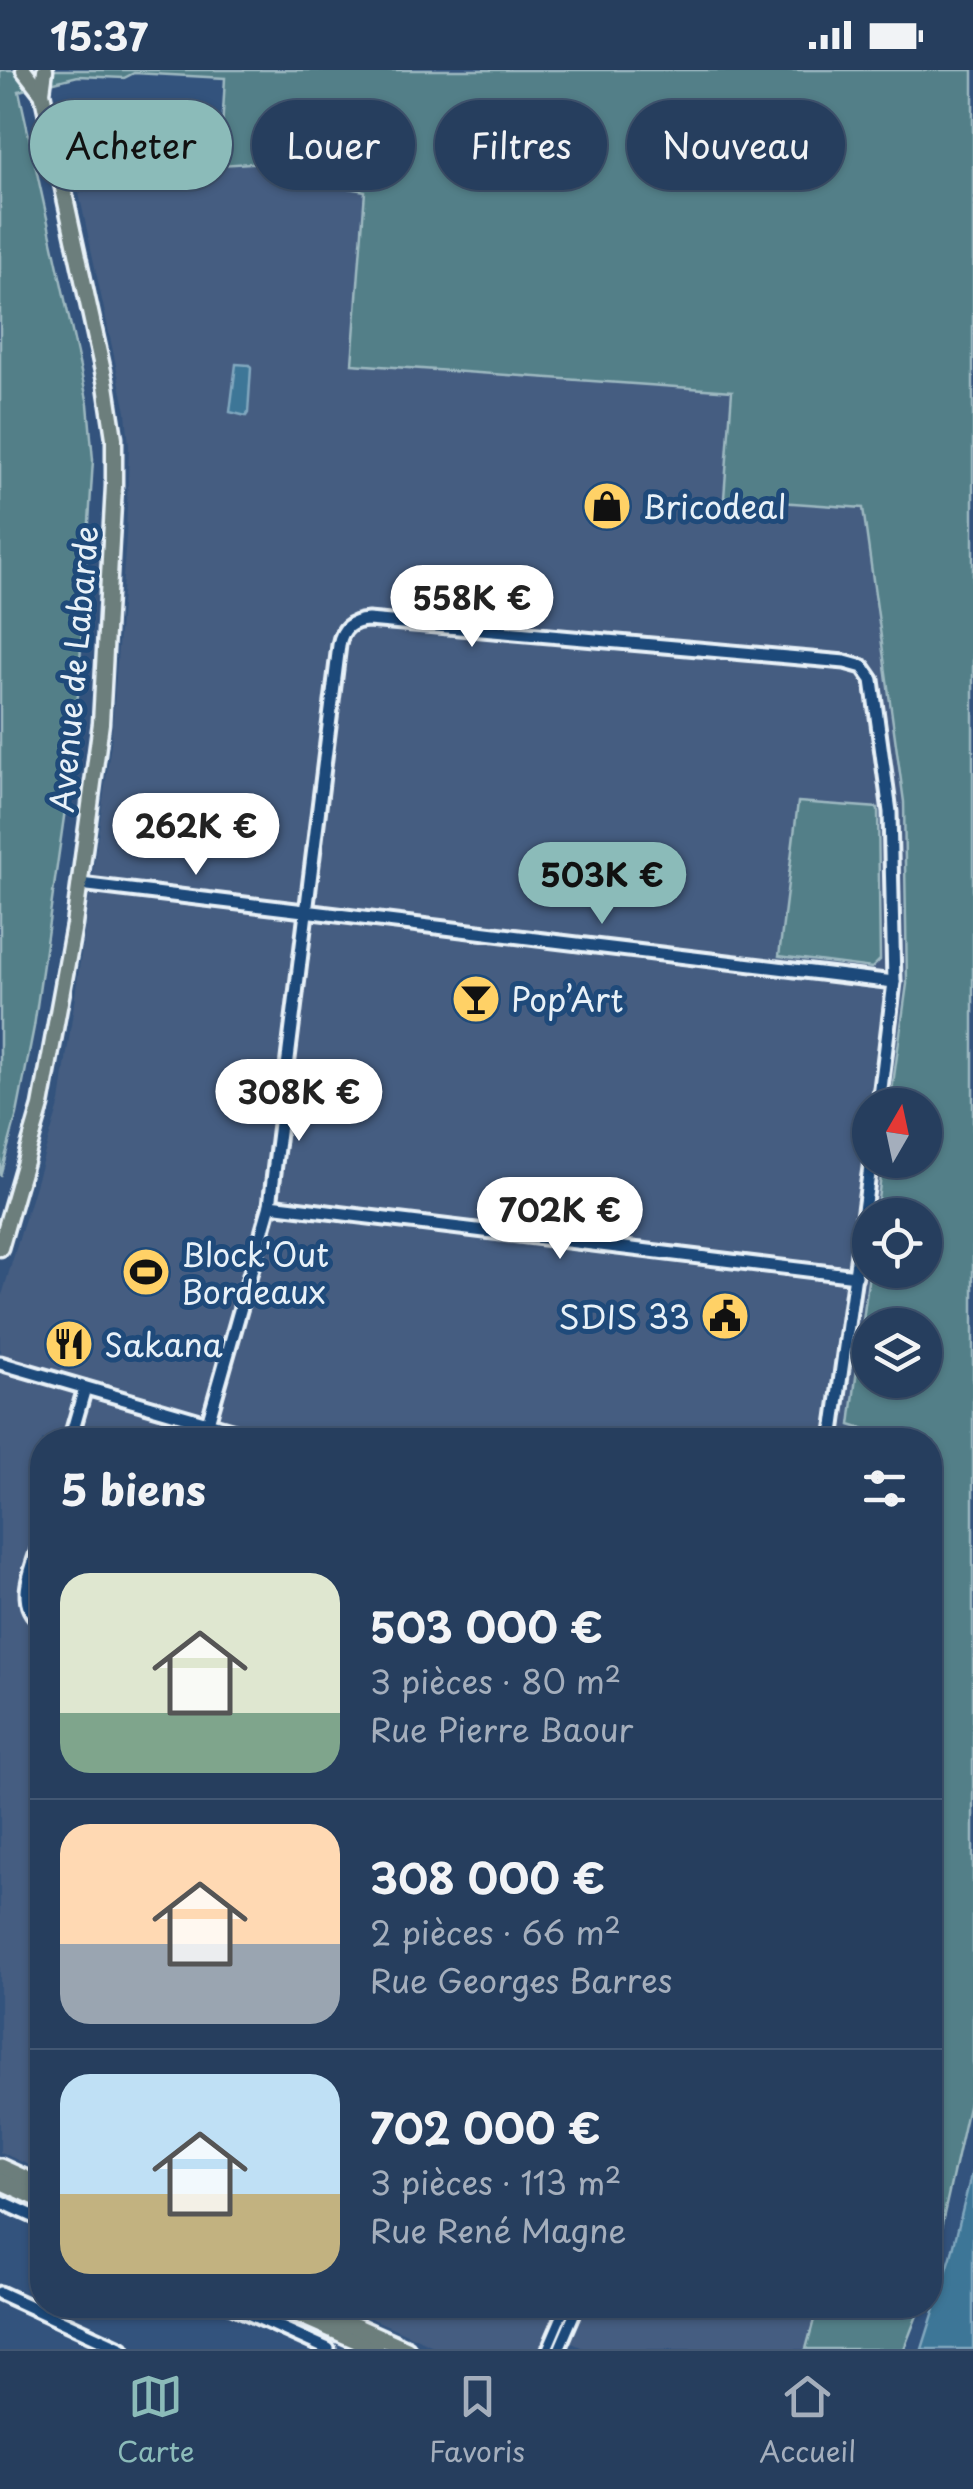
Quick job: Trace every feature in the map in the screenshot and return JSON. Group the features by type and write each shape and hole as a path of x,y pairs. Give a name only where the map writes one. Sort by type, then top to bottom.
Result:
{"highway":[{"path":"0,2167 30,2181"},
{"path":"0,2181 30,2195"},
{"path":"306,2318 376,2349"},
{"path":"337,2318 407,2349"}],"main road":[{"path":"24,70 38,70"},
{"name":"Avenue de Labarde","path":"24,70 42,92"},
{"name":"Avenue de Labarde","path":"0,1248 40,1106 80,884 101,723 113,518 114,438 106,385 42,92 45,70"}],"street":[{"path":"208,1423 270,1205 340,637 354,622 368,620 845,662 863,667 872,680 890,812 894,982 881,1088"},
{"path":"80,884 894,982"},
{"path":"270,1205 852,1276"},
{"path":"834,1428 854,1288"},
{"path":"1,1363 221,1428"},
{"path":"74,1428 86,1388"},
{"path":"30,1583 26,1598 30,1609"},
{"path":"0,2201 30,2215"},
{"path":"0,2293 30,2307"},
{"path":"54,2318 122,2349"},
{"path":"259,2318 328,2349"},
{"path":"549,2349 562,2318"},
{"path":"558,2349 571,2318"}],"shaded area":[{"path":"252,163 252,190 365,190 353,364 733,391 725,497 862,507 904,802 907,984 892,1088 852,1088 852,1178 881,1178 878,1198 852,1198 852,1288 867,1288 865,1308 852,1308 850,1425 859,1428 30,1428 30,2166 0,2152 0,1302 60,1102 111,743 129,446 126,412 79,193 232,190 232,164"},
{"path":"236,364 251,368 246,416 230,412"},
{"path":"973,2167 973,2349 922,2349 932,2318 942,2318 942,2286"},
{"path":"371,2318 814,2318 806,2349 585,2349 568,2341 564,2349 440,2349"}],"green space":[{"path":"0,70 973,70 973,2084 942,2223 942,1428 850,1425 853,1398 942,1398 942,1308 865,1308 867,1288 942,1288 942,1198 878,1198 881,1178 942,1178 942,1088 892,1088 907,984 904,802 863,508 724,498 732,391 352,364 365,191 359,190 415,190 415,100 252,100 252,163 232,164 232,100 224,100 225,78 134,73 124,78 78,76 19,91 30,141 30,190 41,190 88,404 93,460 75,740 34,1027 0,1176"},
{"path":"798,802 878,808 880,960 872,968 779,956"},
{"path":"814,2318 916,2318 904,2349 806,2349"}],"tram line":[{"path":"553,2349 566,2318"}],"place":[{"name":"Bricodeal","path":"607,506"},
{"name":"Pop’Art","path":"476,999"},
{"name":"Block'Out Bordeaux","path":"146,1272"},
{"name":"SDIS 33","path":"725,1316"},
{"name":"Sakana","path":"69,1344"}]}
